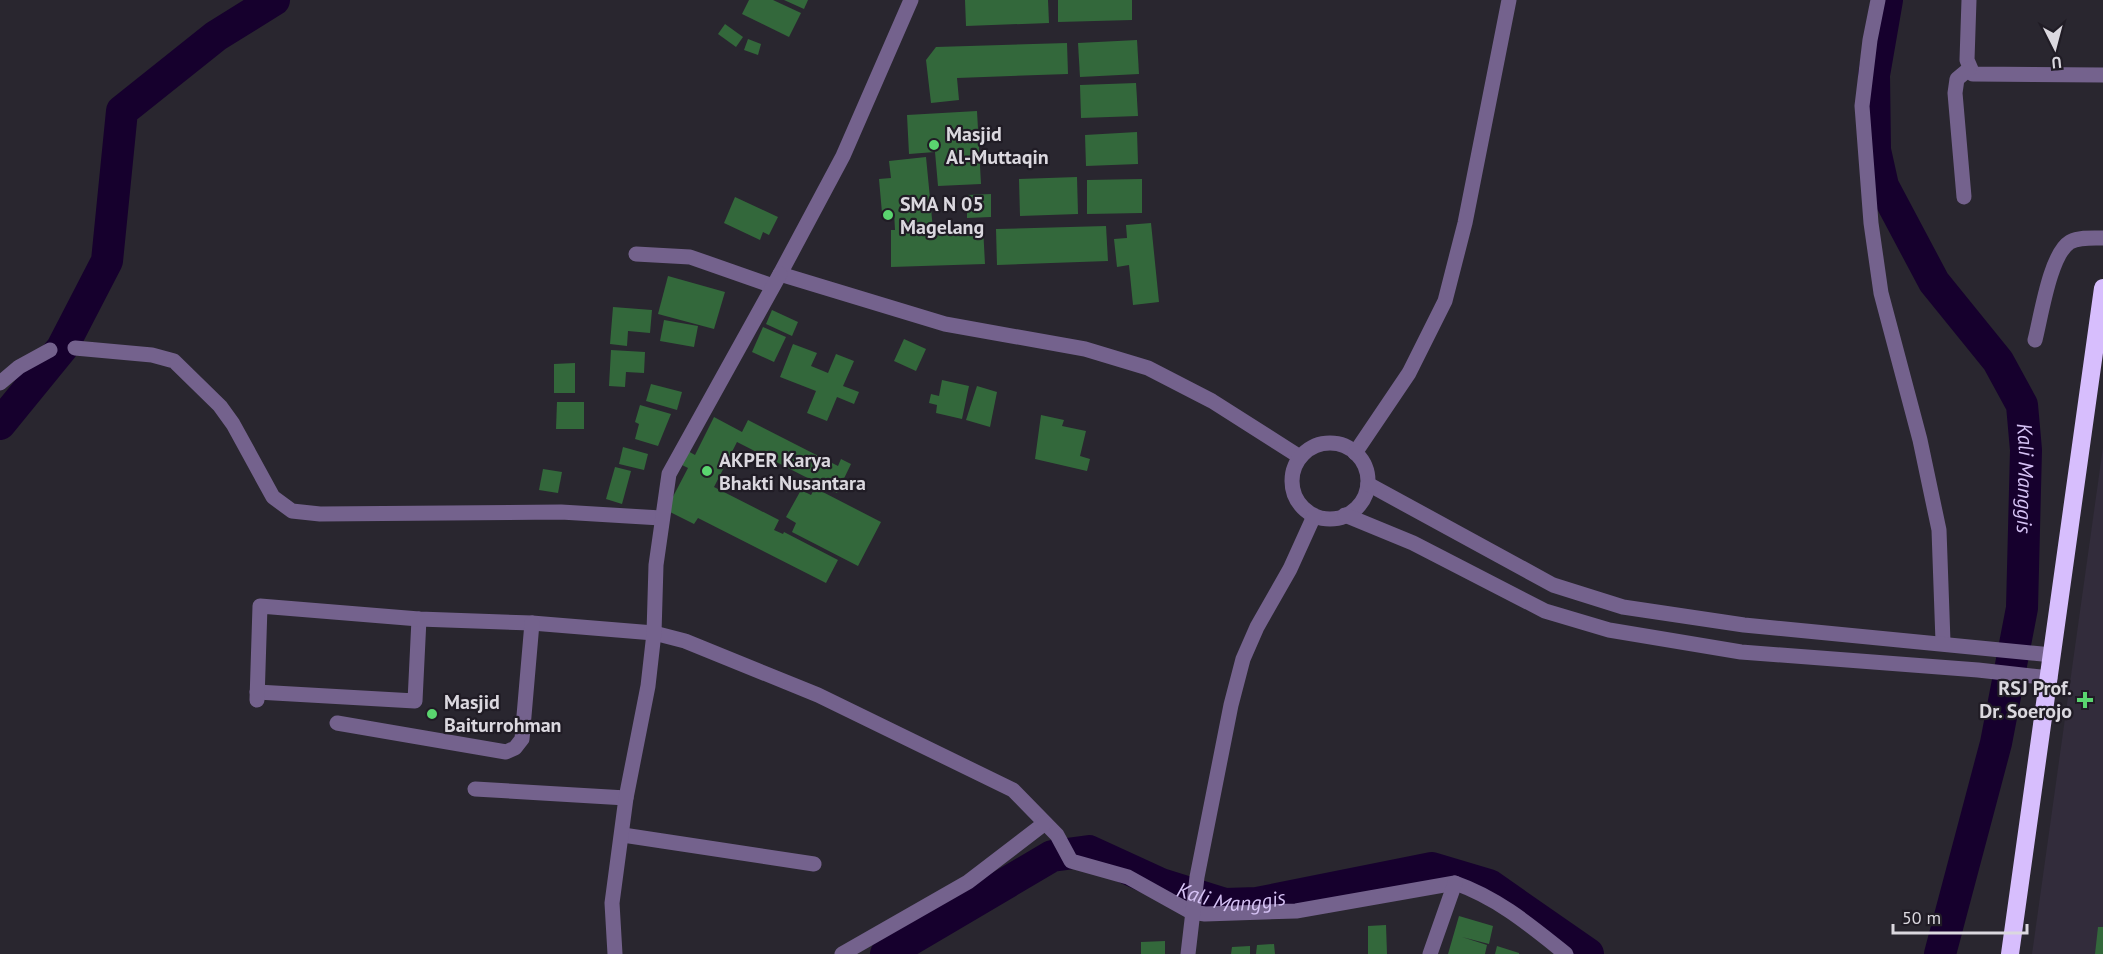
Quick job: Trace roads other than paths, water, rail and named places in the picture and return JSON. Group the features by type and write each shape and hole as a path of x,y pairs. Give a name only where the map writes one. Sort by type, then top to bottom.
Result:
{"highway":[{"path":"2010,954 2103,288"}],"street":[{"path":"615,954 612,903 623,835 626,798 648,686 654,633 656,565 669,474 843,156 911,0"},
{"path":"1355,453 1409,373 1445,301 1464,223 1509,0"},
{"path":"1878,0 1870,40 1862,106 1871,223 1881,293 1920,440 1939,530 1943,642"},
{"path":"1969,0 1969,69"},
{"path":"1969,69 1979,76 2103,75"},
{"path":"1964,197 1955,93 1957,79 1969,69"},
{"path":"2035,340 2053,268 2062,250 2070,242 2084,238 2103,238"},
{"path":"636,254 690,257 945,324 1085,349 1148,368 1212,401 1300,457"},
{"path":"75,348 152,355 174,361 219,406 233,424 273,498 292,511 320,514 561,512 662,518"},
{"path":"0,383 19,367 50,350"},
{"path":"1333,443 1355,453 1363,462 1368,484 1361,503 1345,515 1335,519 1314,516 1305,509 1293,490 1294,467 1300,457 1320,444 1333,443"},
{"path":"1368,484 1481,548 1553,585 1623,607 1744,625 1943,642 2052,655"},
{"path":"1345,515 1413,543 1545,611 1609,630 1742,652 1978,670 2050,678"},
{"path":"1188,954 1197,877 1231,705 1243,659 1257,627 1290,569 1314,516"},
{"path":"419,619 415,701 257,696 260,606 419,619 532,623 654,633 685,641 818,695 926,745 1013,790 1057,835 1071,861 1128,877 1192,909 1240,915 1296,911 1455,884 1478,892 1513,912 1566,954"},
{"path":"337,723 506,752 515,748 522,739 532,623"},
{"path":"1844,635 1846,661"},
{"path":"475,789 626,798"},
{"path":"842,954 968,882 1045,823"},
{"path":"623,835 814,864"},
{"path":"1430,954 1455,884"}],"waterway":[{"path":"0,424 62,348 107,261 122,111 216,36 274,0"},
{"name":"Kali Manggis","path":"1887,0 1874,75 1875,150 1883,186 1934,282 1998,361 2022,405 2026,450 2022,608 1996,743 1940,954"},
{"name":"Kali Manggis","path":"886,954 1052,856 1089,851 1161,884 1225,904 1257,903 1432,868 1489,885 1588,954"}],"place":[{"name":"Masjid Al-Muttaqin","path":"934,145"},
{"name":"SMA N 05 Magelang","path":"888,215"},
{"name":"AKPER Karya Bhakti Nusantara","path":"707,471"},
{"name":"RSJ Prof. Dr. Soerojo","path":"2085,700"},
{"name":"Masjid Baiturrohman","path":"432,714"}]}
